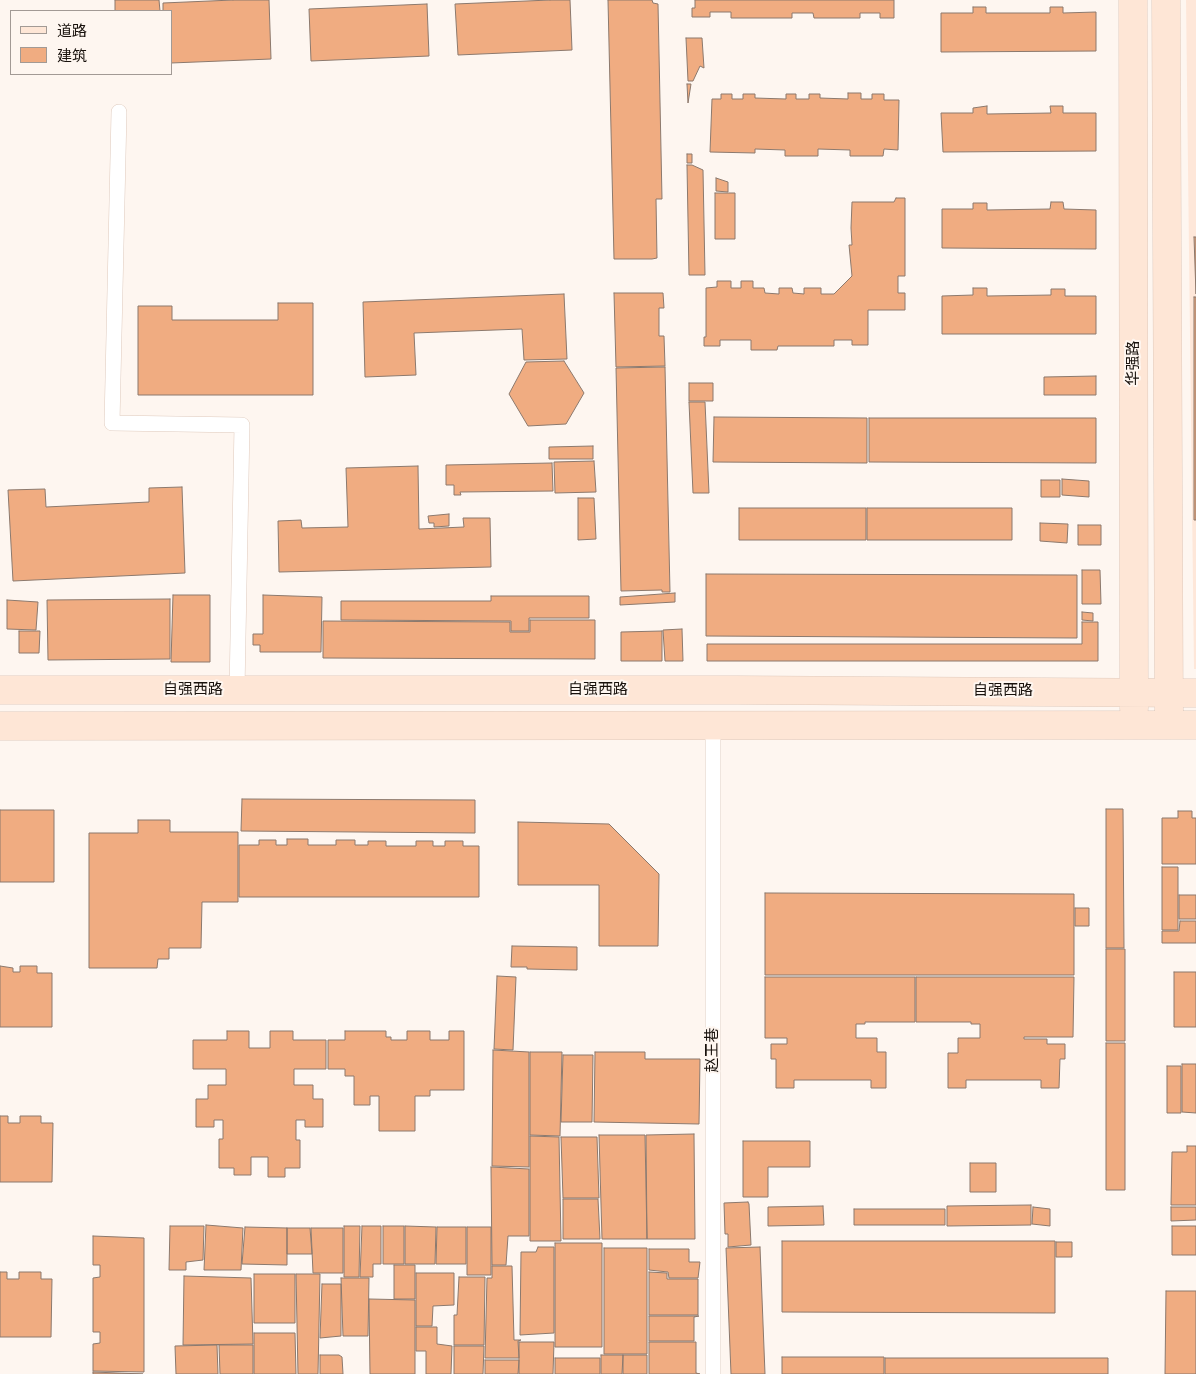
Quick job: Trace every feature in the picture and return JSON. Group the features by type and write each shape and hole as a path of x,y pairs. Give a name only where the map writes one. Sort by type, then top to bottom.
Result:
{"main road":[{"name":"华强路","path":"1133,0 1134,726"},
{"path":"1166,0 1169,725"},
{"name":"自强西路","path":"0,690 1196,693"},
{"path":"0,726 1196,725"}],"lane":[{"path":"119,112 112,422 242,425 237,690"},
{"name":"赵王巷","path":"713,1374 714,725"}],"shaded area":[{"path":"1186,0 1196,0 1196,669 1194,669"}],"building":[{"path":"115,0 159,0 160,10 115,10"},
{"path":"269,0 271,59 172,63 172,10 163,10 163,3"},
{"path":"570,0 572,50 458,55 455,4"},
{"path":"608,0 652,0 653,3 658,4 662,199 656,199 657,258 652,259 614,259"},
{"path":"695,0 894,0 894,18 880,18 880,13 860,13 860,18 814,18 813,13 792,13 792,18 731,18 731,12 710,12 710,17 692,17 692,8 695,8"},
{"path":"427,4 429,56 311,61 309,9"},
{"path":"973,7 986,7 986,13 1050,13 1050,7 1063,7 1063,13 1096,12 1096,51 941,52 941,13 973,13"},
{"path":"686,38 702,38 704,68 700,66 693,81 688,81"},
{"path":"687,84 691,84 688,103"},
{"path":"848,93 861,93 861,99 872,99 872,94 884,94 884,100 899,100 898,150 884,149 883,156 850,156 850,150 818,149 818,156 785,156 785,150 755,149 755,153 710,152 712,99 721,99 721,94 732,94 732,99 743,99 743,94 755,94 755,98 786,99 786,94 796,94 796,99 809,99 809,94 820,94 820,98 848,99"},
{"path":"987,106 987,114 1051,113 1050,106 1063,106 1063,113 1096,113 1096,151 943,152 941,113 973,113 973,108"},
{"path":"687,154 692,154 692,163 687,163"},
{"path":"687,165 703,170 705,275 689,275"},
{"path":"716,178 728,182 728,192 716,191"},
{"path":"715,193 735,193 735,239 715,239"},
{"path":"896,198 905,198 905,276 898,276 898,293 905,293 905,310 868,310 868,345 852,345 852,340 834,340 834,346 778,346 777,350 751,350 751,340 720,340 720,346 704,346 704,337 706,337 706,288 717,287 717,281 731,281 731,288 741,288 741,281 753,281 753,288 764,288 765,293 779,294 779,288 792,288 793,293 804,294 804,288 821,288 821,294 834,294 852,276 849,245 852,245 852,202 894,202"},
{"path":"1051,202 1063,202 1064,209 1096,210 1096,249 942,248 942,209 973,209 973,203 987,203 987,210 1050,209"},
{"path":"1194,237 1196,237 1196,294"},
{"path":"973,288 987,288 987,296 1051,295 1051,289 1065,289 1065,296 1096,296 1096,334 942,334 942,296 973,295"},
{"path":"614,293 663,293 664,308 659,308 659,336 664,336 665,366 616,367"},
{"path":"564,294 567,359 524,360 522,329 414,333 416,375 365,377 363,302"},
{"path":"1194,297 1196,297 1196,520 1194,520"},
{"path":"278,303 313,303 313,395 138,395 138,306 172,306 172,320 278,320"},
{"path":"564,361 584,393 566,424 528,426 509,394 526,362"},
{"path":"665,367 670,592 662,592 662,590 621,591 616,368"},
{"path":"1096,376 1096,395 1044,395 1044,377"},
{"path":"689,383 713,383 713,401 689,401"},
{"path":"689,402 705,402 709,493 693,493"},
{"path":"714,417 867,418 867,463 713,462"},
{"path":"869,418 1096,418 1096,463 869,462"},
{"path":"593,446 593,459 549,459 549,447"},
{"path":"594,461 596,492 555,493 554,462"},
{"path":"552,463 553,491 460,492 461,495 454,495 454,485 446,485 446,465"},
{"path":"418,466 419,529 464,527 463,518 490,518 491,567 279,572 278,521 301,520 302,528 348,527 346,468"},
{"path":"1062,479 1089,481 1089,497 1062,495"},
{"path":"1041,480 1060,480 1060,497 1041,497"},
{"path":"182,487 185,573 13,581 8,490 45,489 46,507 149,502 149,488"},
{"path":"578,498 594,498 596,539 578,540"},
{"path":"739,508 866,508 866,540 739,540"},
{"path":"867,508 1012,508 1012,540 867,540"},
{"path":"449,514 449,526 434,527 434,523 429,523 428,516"},
{"path":"1040,523 1068,524 1067,543 1040,541"},
{"path":"1078,525 1101,525 1101,545 1078,545"},
{"path":"1082,570 1100,570 1101,604 1082,604"},
{"path":"706,574 1077,575 1077,638 706,636"},
{"path":"675,593 675,602 620,605 620,597"},
{"path":"173,595 210,595 210,662 171,662"},
{"path":"263,595 322,597 321,652 260,652 260,645 253,645 253,634 263,634"},
{"path":"491,596 589,596 589,618 529,618 529,631 511,631 511,621 341,620 341,601 491,601"},
{"path":"170,599 170,659 48,660 47,600"},
{"path":"7,600 38,602 36,630 7,629"},
{"path":"1082,612 1093,613 1093,621 1082,620"},
{"path":"530,620 595,620 595,659 323,658 323,621 510,622 510,632 530,632"},
{"path":"1082,622 1098,622 1098,661 707,661 707,644 1082,644"},
{"path":"682,629 683,661 665,661 663,630"},
{"path":"19,631 40,631 39,653 19,653"},
{"path":"662,631 662,661 621,661 621,632"},
{"path":"242,799 475,800 475,833 241,831"},
{"path":"1106,809 1123,809 1124,948 1106,948"},
{"path":"0,810 54,810 54,882 0,882"},
{"path":"1178,811 1192,811 1192,818 1196,818 1196,864 1162,864 1162,818 1178,818"},
{"path":"138,820 170,820 170,832 238,832 238,902 202,902 201,948 169,948 169,959 158,959 157,968 89,968 89,833 138,833"},
{"path":"518,822 609,824 659,874 658,946 599,946 599,885 518,885"},
{"path":"287,839 308,839 308,845 336,845 336,840 355,840 355,845 368,845 368,841 386,841 386,846 416,846 416,841 433,841 433,846 445,846 445,841 463,841 463,846 479,846 479,897 239,897 239,845 259,845 259,840 276,840 276,845 287,845"},
{"path":"1162,867 1178,867 1178,930 1162,930"},
{"path":"765,893 1074,894 1074,975 765,975"},
{"path":"1179,895 1196,895 1196,919 1179,919"},
{"path":"1075,908 1089,908 1089,926 1075,926"},
{"path":"1180,921 1196,921 1196,943 1162,943 1162,931 1179,931"},
{"path":"512,946 577,947 577,970 511,967"},
{"path":"1106,949 1125,949 1125,1041 1106,1041"},
{"path":"0,966 13,968 13,972 20,972 20,966 37,966 37,973 52,973 52,1027 0,1027"},
{"path":"1174,972 1196,972 1196,1027 1174,1027"},
{"path":"497,976 516,977 513,1050 494,1049"},
{"path":"765,977 915,977 915,1022 865,1022 865,1024 856,1024 856,1038 877,1038 877,1052 886,1052 886,1088 871,1088 871,1080 794,1080 794,1088 776,1088 776,1059 771,1059 771,1044 787,1044 787,1038 765,1038"},
{"path":"916,977 1074,977 1073,1037 1024,1037 1024,1039 1047,1039 1047,1044 1065,1044 1065,1059 1060,1059 1059,1088 1041,1088 1041,1080 966,1080 966,1088 948,1088 948,1053 958,1053 958,1038 980,1038 980,1024 971,1024 971,1022 916,1022"},
{"path":"227,1031 249,1031 249,1048 270,1048 270,1031 293,1031 293,1040 326,1040 326,1069 294,1069 294,1085 313,1085 313,1099 323,1099 323,1127 305,1127 305,1120 296,1120 296,1140 300,1140 300,1168 285,1168 285,1177 268,1177 268,1157 251,1157 251,1175 234,1175 234,1168 219,1168 219,1139 223,1139 223,1120 214,1120 214,1127 196,1127 196,1099 208,1099 208,1085 226,1085 226,1069 193,1069 193,1040 227,1040"},
{"path":"345,1031 386,1031 386,1037 391,1037 391,1040 407,1040 407,1031 430,1031 430,1040 449,1040 449,1031 464,1031 464,1090 430,1090 430,1096 415,1096 415,1131 379,1131 379,1096 370,1096 370,1105 354,1105 354,1076 345,1076 345,1069 328,1069 328,1040 345,1040"},
{"path":"1106,1043 1125,1043 1125,1190 1106,1190"},
{"path":"493,1050 529,1052 529,1167 492,1166"},
{"path":"530,1052 562,1052 560,1136 530,1135"},
{"path":"595,1052 645,1052 645,1059 700,1059 699,1124 594,1122"},
{"path":"563,1055 593,1055 592,1122 561,1122"},
{"path":"1182,1064 1196,1064 1196,1113 1182,1112"},
{"path":"1167,1066 1181,1066 1181,1113 1167,1113"},
{"path":"0,1116 8,1116 8,1123 20,1123 20,1116 41,1116 41,1123 53,1123 52,1182 0,1182"},
{"path":"694,1134 695,1239 647,1239 646,1135"},
{"path":"599,1135 645,1135 647,1239 602,1239"},
{"path":"530,1136 559,1137 561,1241 530,1241"},
{"path":"561,1137 597,1137 599,1198 563,1198"},
{"path":"743,1141 810,1141 810,1167 768,1167 768,1197 743,1197"},
{"path":"1187,1146 1196,1146 1196,1205 1171,1205 1172,1152 1187,1152"},
{"path":"970,1163 996,1163 996,1192 970,1192"},
{"path":"491,1167 529,1169 529,1236 508,1236 506,1265 492,1265"},
{"path":"563,1199 598,1199 600,1239 563,1239"},
{"path":"748,1202 751,1245 728,1247 728,1234 725,1234 724,1203"},
{"path":"1031,1205 1031,1225 947,1226 947,1206"},
{"path":"823,1206 824,1225 768,1226 768,1207"},
{"path":"1033,1207 1050,1209 1050,1226 1032,1224"},
{"path":"1171,1207 1196,1207 1196,1220 1171,1221"},
{"path":"854,1209 945,1209 945,1225 854,1225"},
{"path":"206,1225 243,1228 241,1270 204,1270"},
{"path":"170,1226 204,1226 203,1260 186,1262 186,1270 169,1270"},
{"path":"344,1226 360,1226 359,1277 344,1277"},
{"path":"362,1226 381,1226 381,1264 373,1264 373,1277 360,1277"},
{"path":"383,1226 404,1226 404,1264 383,1264"},
{"path":"405,1226 436,1227 435,1264 405,1264"},
{"path":"1172,1226 1196,1226 1196,1255 1172,1255"},
{"path":"245,1227 287,1228 287,1265 242,1264"},
{"path":"437,1227 466,1227 466,1264 436,1264"},
{"path":"467,1227 491,1227 491,1275 467,1275"},
{"path":"287,1228 310,1228 312,1254 287,1254"},
{"path":"311,1228 343,1228 343,1273 313,1273"},
{"path":"93,1236 144,1238 144,1372 93,1371 93,1344 100,1343 100,1332 93,1332 93,1278 100,1277 100,1265 93,1265"},
{"path":"782,1241 1055,1241 1055,1313 782,1312"},
{"path":"1056,1242 1072,1242 1072,1257 1056,1257"},
{"path":"555,1243 602,1243 602,1347 555,1347"},
{"path":"538,1247 554,1247 554,1333 520,1335 521,1252 536,1252"},
{"path":"760,1247 765,1374 731,1374 726,1248"},
{"path":"604,1248 647,1248 647,1354 604,1354"},
{"path":"649,1249 689,1249 689,1262 700,1262 698,1278 669,1278 668,1272 649,1270"},
{"path":"394,1265 415,1265 415,1299 394,1299"},
{"path":"492,1266 512,1266 514,1340 521,1340 518,1341 519,1358 485,1358 487,1278 492,1278"},
{"path":"0,1272 7,1272 7,1279 19,1279 19,1272 41,1272 41,1279 52,1279 51,1337 0,1337"},
{"path":"649,1272 667,1273 667,1279 698,1279 698,1315 649,1315"},
{"path":"416,1273 454,1273 454,1305 433,1306 432,1326 416,1326"},
{"path":"254,1274 295,1274 295,1323 254,1323"},
{"path":"296,1274 320,1274 318,1374 298,1374"},
{"path":"184,1276 251,1278 253,1344 183,1345"},
{"path":"459,1277 485,1277 484,1345 454,1345 454,1315 457,1315"},
{"path":"341,1278 369,1278 368,1336 343,1336"},
{"path":"322,1284 341,1284 341,1336 320,1338"},
{"path":"1166,1291 1196,1291 1196,1374 1165,1374"},
{"path":"369,1299 415,1300 415,1374 370,1374"},
{"path":"649,1316 699,1316 694,1317 694,1341 649,1341"},
{"path":"416,1327 437,1327 437,1344 452,1346 451,1374 426,1374 426,1351 416,1351"},
{"path":"254,1333 295,1333 296,1374 254,1374"},
{"path":"519,1342 554,1342 553,1374 519,1374"},
{"path":"649,1342 696,1342 696,1373 700,1374 649,1374"},
{"path":"217,1345 218,1374 176,1374 175,1346"},
{"path":"219,1345 253,1345 253,1374 220,1374"},
{"path":"454,1346 484,1346 483,1374 454,1374"},
{"path":"320,1355 339,1355 342,1357 343,1374 320,1374"},
{"path":"601,1355 623,1355 622,1374 601,1374"},
{"path":"623,1355 647,1355 647,1374 623,1374"},
{"path":"782,1357 884,1357 884,1374 782,1374"},
{"path":"555,1358 600,1358 600,1374 555,1374"},
{"path":"885,1358 1108,1358 1108,1374 885,1374"},
{"path":"485,1360 519,1360 518,1374 485,1374"},
{"path":"93,1372 143,1374 93,1374"}]}
